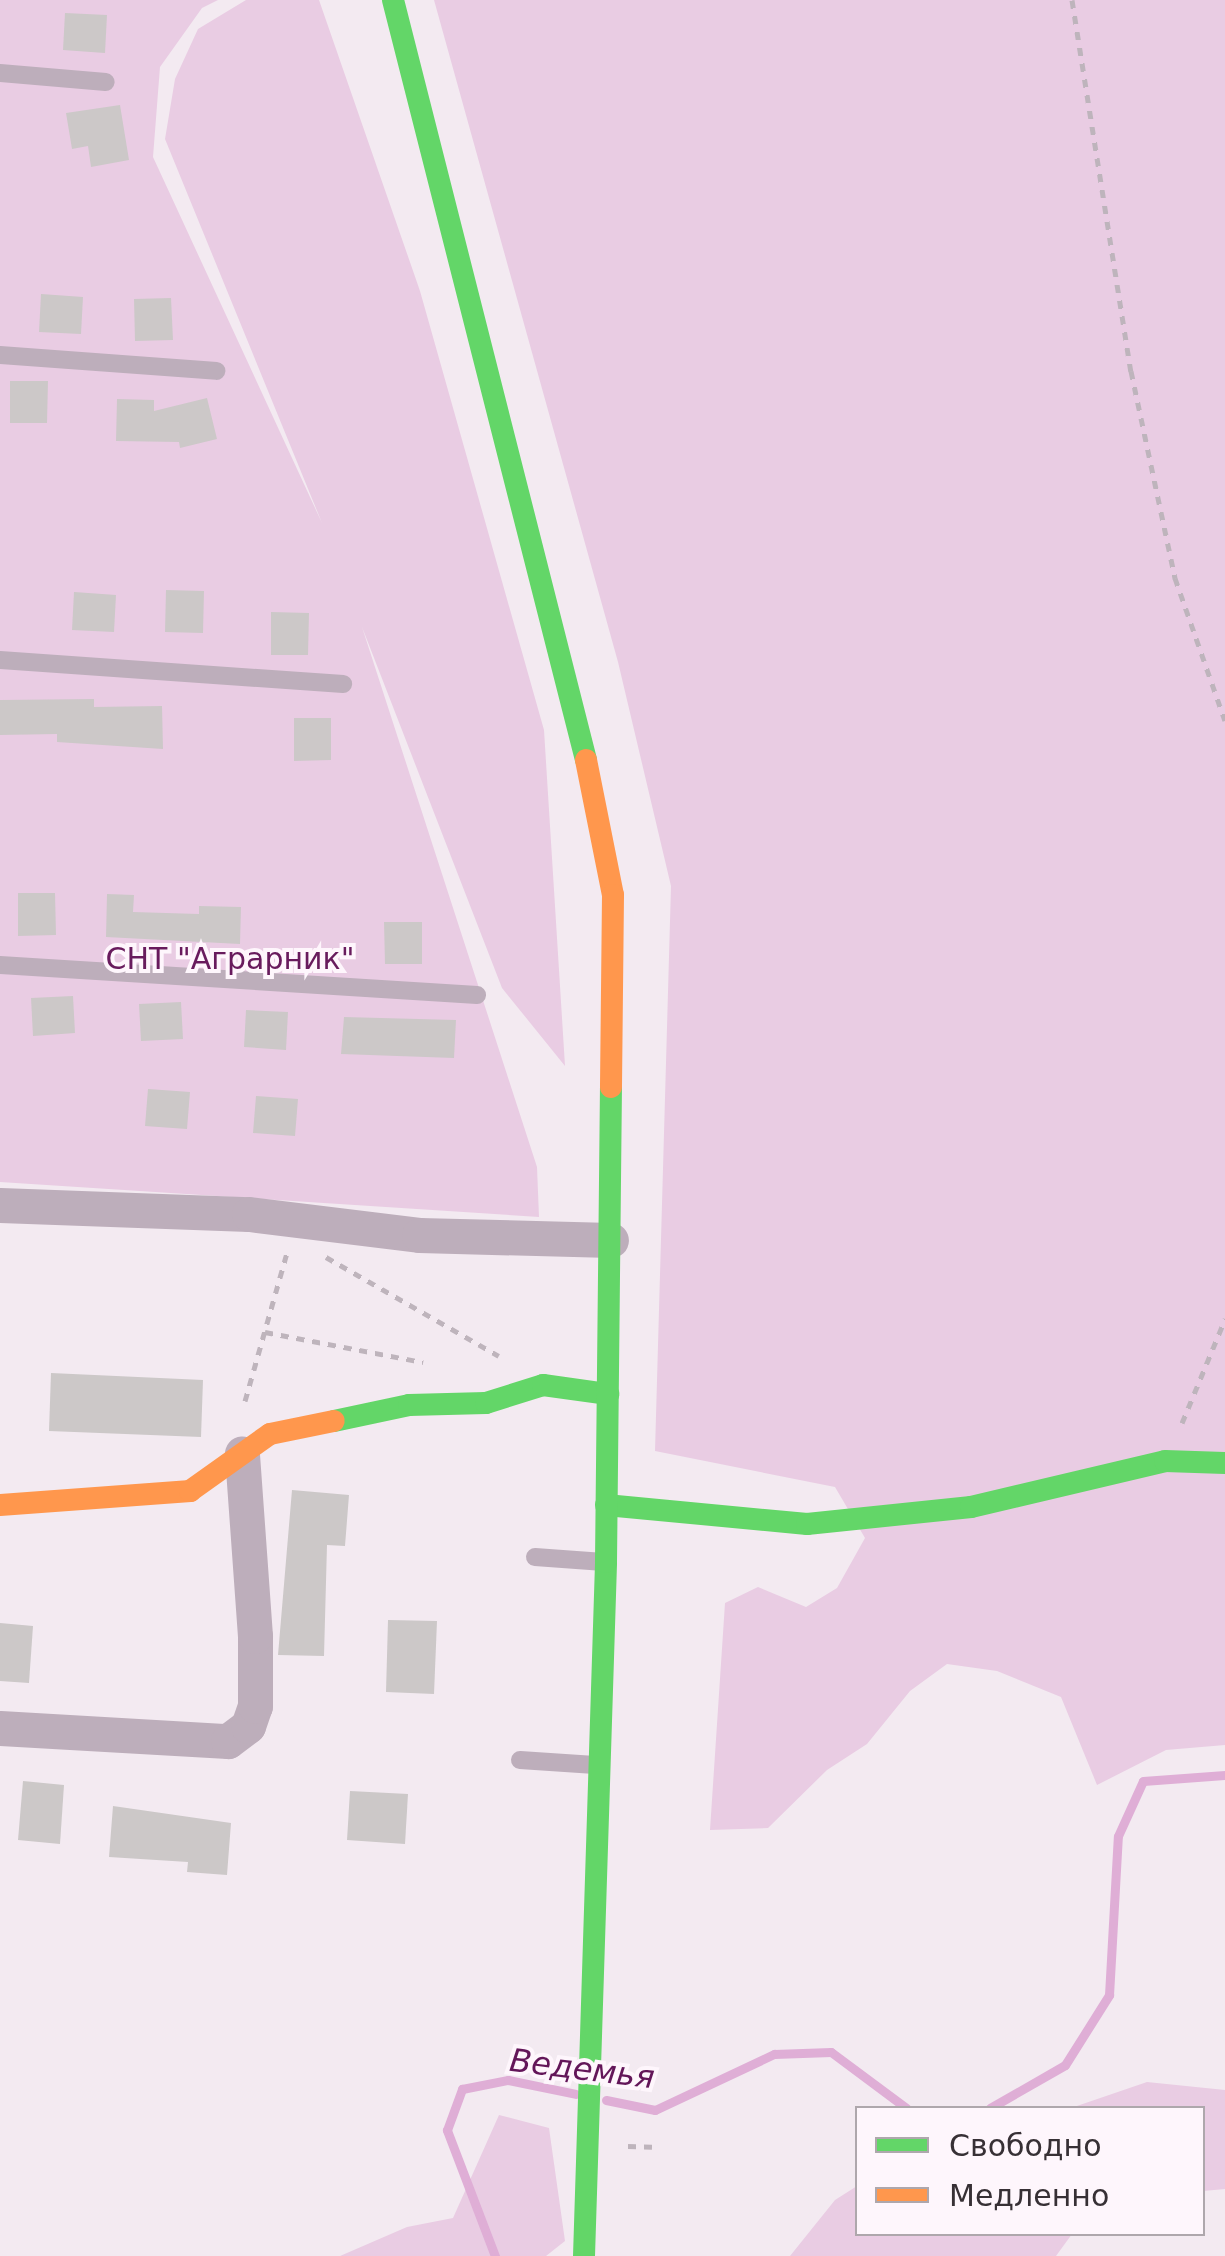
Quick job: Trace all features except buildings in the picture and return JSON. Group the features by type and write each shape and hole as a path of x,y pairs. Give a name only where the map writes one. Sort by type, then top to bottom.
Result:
{"main road":[{"path":"392,0 606,836 615,925 606,1562 584,2256"},
{"path":"0,1506 190,1491 270,1434 433,1402 486,1404 544,1385 608,1394"},
{"path":"606,1506 807,1524 971,1507 1166,1461 1225,1463"}],"street":[{"path":"0,1204 248,1214 419,1235 611,1240"},
{"path":"0,1728 228,1741 248,1726 256,1706 255,1636 242,1452"}],"lane":[{"path":"0,73 106,82"},
{"path":"0,355 216,371"},
{"path":"0,660 343,684"},
{"path":"0,966 477,995"},
{"path":"534,1557 606,1562"},
{"path":"520,1760 598,1765"}],"path":[{"path":"1072,0 1139,409 1175,578 1225,721"},
{"path":"242,1452 241,1414 291,1240"},
{"path":"322,1256 385,1286 544,1385"},
{"path":"1166,1461 1225,1320"},
{"path":"265,1332 432,1364"}],"green space":[{"name":"СНТ \"Аграрник\"","path":"0,0 218,0 202,8 160,67 153,157 322,523 165,139 175,79 198,29 246,0 319,0 420,291 544,730 565,1066 502,988 362,627 537,1167 539,1217 0,1182"},
{"path":"434,0 1225,0 1225,1745 1166,1750 1097,1785 1061,1697 997,1671 947,1664 910,1691 867,1744 827,1770 768,1828 710,1830 725,1603 758,1587 806,1607 837,1588 865,1538 835,1487 655,1451 671,886 618,662"},
{"path":"1147,2082 1225,2090 1225,2189 1205,2191 1205,2106 1077,2106"},
{"path":"499,2115 549,2128 565,2241 546,2256 340,2256 407,2227 453,2218"},
{"path":"855,2187 855,2236 1071,2236 1056,2256 790,2256 835,2200"}],"waterway":[{"name":"Ведемья","path":"993,2106 1065,2065 1109,1995 1118,1836 1143,1781 1225,1775"},
{"name":"Ведемья","path":"606,2100 655,2110 774,2054 831,2052 903,2106"},
{"name":"Ведемья","path":"495,2256 447,2130 462,2089 508,2080 576,2094"}],"traffic: fast":[{"path":"393,0 586,760"},
{"path":"584,2256 606,1562 611,1087"},
{"path":"334,1421 409,1405 486,1403 543,1385 608,1394"},
{"path":"606,1505 807,1524 971,1507 1165,1461 1225,1463"}],"traffic: slow":[{"path":"586,760 613,895 611,1087"},
{"path":"0,1505 190,1491 270,1434 334,1421"}]}
